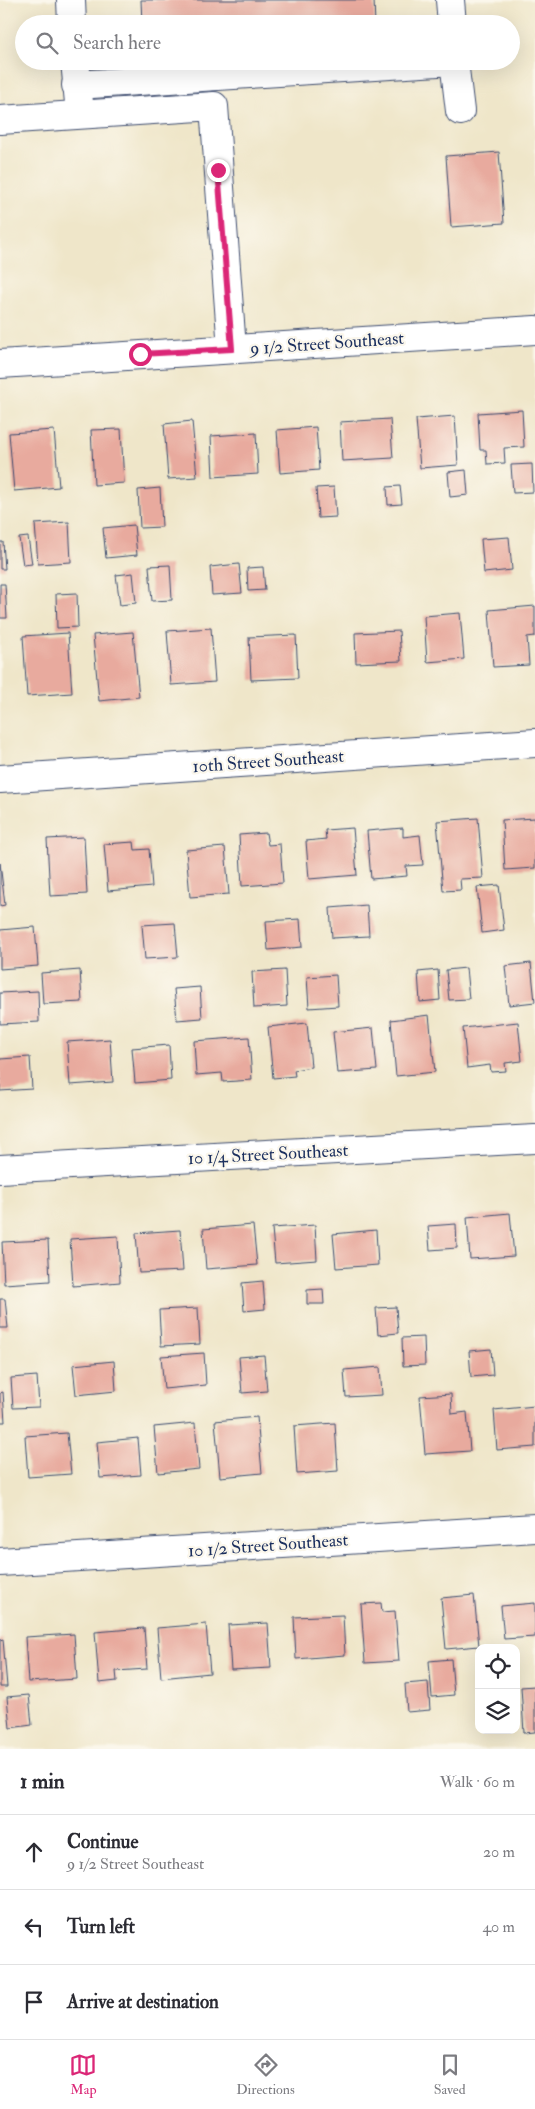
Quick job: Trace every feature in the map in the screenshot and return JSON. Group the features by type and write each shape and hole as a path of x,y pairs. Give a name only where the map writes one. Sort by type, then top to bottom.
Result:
{"street":[{"path":"71,0 72,15"},
{"path":"450,0 451,15"},
{"path":"80,115 76,73 170,70"},
{"path":"455,70 460,111"},
{"path":"0,120 214,106 232,349"},
{"name":"9 1/2 Street Southeast","path":"0,364 535,330"},
{"name":"10th Street Southeast","path":"0,779 535,743"},
{"name":"10 1/4 Street Southeast","path":"0,1169 535,1139"},
{"name":"10 1/2 Street Southeast","path":"0,1562 535,1528"}],"building":[{"path":"141,0 374,0 375,15 142,15"},
{"path":"499,152 504,223 451,227 446,156"},
{"path":"522,410 524,447 504,448 505,463 487,464 486,450 480,450 478,413"},
{"path":"455,416 458,465 420,468 416,419"},
{"path":"390,419 393,458 342,461 340,422"},
{"path":"192,421 197,477 168,479 164,424"},
{"path":"316,427 319,470 280,473 277,430"},
{"path":"121,429 124,483 94,485 91,430"},
{"path":"54,430 59,487 14,491 9,433"},
{"path":"256,433 258,474 213,477 211,436"},
{"path":"532,464 533,492 513,493 511,465"},
{"path":"466,470 468,495 450,497 448,472"},
{"path":"400,486 402,504 388,505 387,487"},
{"path":"334,487 336,517 318,518 316,488"},
{"path":"160,488 162,527 140,528 138,490"},
{"path":"69,522 71,562 38,564 35,524"},
{"path":"134,525 137,555 106,558 103,528"},
{"path":"28,537 32,564 23,565 19,538"},
{"path":"509,537 512,570 484,573 481,539"},
{"path":"0,542 3,542 5,569 0,569"},
{"path":"239,564 242,593 212,595 210,567"},
{"path":"170,565 172,600 152,601 149,566"},
{"path":"263,567 265,590 248,591 247,568"},
{"path":"133,573 136,603 120,605 116,575"},
{"path":"0,584 5,584 7,618 0,618"},
{"path":"77,593 78,627 57,628 56,594"},
{"path":"535,606 535,636 527,637 529,665 493,667 489,610"},
{"path":"460,613 464,659 427,662 424,616"},
{"path":"211,628 215,682 171,685 167,631"},
{"path":"399,631 401,661 356,663 355,633"},
{"path":"133,632 139,697 99,701 93,635"},
{"path":"68,633 72,693 27,696 23,636"},
{"path":"296,635 298,678 251,680 249,637"},
{"path":"478,818 483,878 460,879 461,890 443,891 437,821"},
{"path":"535,818 535,868 505,870 502,820"},
{"path":"353,828 357,875 309,879 306,841 326,839 325,830"},
{"path":"403,828 403,837 420,835 423,865 406,866 407,876 371,879 367,831"},
{"path":"266,833 268,845 280,844 283,883 242,886 239,835"},
{"path":"84,837 87,894 50,896 47,839"},
{"path":"134,842 135,850 149,849 152,887 108,891 104,844"},
{"path":"225,847 229,894 190,897 186,850"},
{"path":"0,863 5,905 0,906"},
{"path":"499,885 504,930 482,933 477,887"},
{"path":"367,905 369,936 332,938 330,908"},
{"path":"300,919 302,947 268,950 266,921"},
{"path":"175,923 178,957 145,959 142,925"},
{"path":"35,927 38,966 0,969 0,930"},
{"path":"531,963 535,1002 509,1005 505,966"},
{"path":"466,968 469,999 449,1000 446,970"},
{"path":"80,970 82,1002 43,1004 41,973"},
{"path":"285,970 287,1006 254,1008 252,972"},
{"path":"438,970 440,1000 420,1002 418,972"},
{"path":"336,975 338,1006 309,1008 307,977"},
{"path":"200,987 202,1018 177,1020 174,989"},
{"path":"38,991 39,1022 0,1024 0,993"},
{"path":"429,1015 435,1072 396,1076 391,1020"},
{"path":"518,1022 522,1061 505,1063 506,1071 491,1072 490,1065 467,1068 463,1028"},
{"path":"307,1023 311,1067 294,1070 295,1076 273,1078 268,1027"},
{"path":"373,1028 377,1070 337,1073 333,1032"},
{"path":"249,1037 252,1080 223,1082 222,1073 196,1075 194,1041"},
{"path":"110,1039 113,1082 70,1085 67,1042"},
{"path":"169,1045 171,1080 135,1083 132,1048"},
{"path":"30,1057 32,1089 0,1091 0,1059"},
{"path":"510,1213 514,1256 470,1259 467,1217"},
{"path":"456,1224 457,1248 430,1250 428,1226"},
{"path":"253,1225 257,1265 206,1269 203,1229"},
{"path":"315,1225 317,1260 275,1263 272,1228"},
{"path":"180,1230 183,1271 139,1273 136,1233"},
{"path":"376,1230 378,1265 336,1268 333,1234"},
{"path":"118,1236 120,1282 73,1286 70,1239"},
{"path":"48,1240 50,1281 4,1284 2,1242"},
{"path":"263,1281 265,1309 244,1311 242,1283"},
{"path":"323,1289 324,1304 307,1304 307,1290"},
{"path":"0,1299 5,1299 8,1328 0,1328"},
{"path":"396,1307 398,1333 378,1335 376,1308"},
{"path":"198,1308 200,1344 161,1346 159,1310"},
{"path":"424,1337 425,1365 403,1366 402,1338"},
{"path":"491,1349 493,1375 471,1377 469,1351"},
{"path":"204,1353 206,1385 164,1389 161,1356"},
{"path":"264,1355 267,1391 242,1393 239,1357"},
{"path":"114,1361 116,1391 76,1395 73,1365"},
{"path":"380,1367 382,1395 346,1397 344,1370"},
{"path":"37,1376 39,1407 13,1408 11,1378"},
{"path":"3,1392 5,1422 0,1422 0,1393"},
{"path":"451,1394 452,1414 467,1412 470,1451 425,1454 420,1396"},
{"path":"535,1406 535,1447 497,1450 494,1410"},
{"path":"257,1417 262,1473 220,1477 215,1421"},
{"path":"195,1423 199,1469 158,1473 154,1427"},
{"path":"335,1423 338,1471 297,1474 294,1426"},
{"path":"67,1433 71,1474 28,1477 25,1436"},
{"path":"138,1438 141,1475 100,1478 97,1442"},
{"path":"474,1595 479,1644 475,1644 475,1646 446,1649 441,1598"},
{"path":"381,1603 382,1612 395,1611 399,1661 365,1663 361,1604"},
{"path":"535,1603 535,1637 504,1639 501,1606"},
{"path":"343,1615 345,1655 296,1659 294,1617"},
{"path":"268,1623 271,1668 231,1670 228,1625"},
{"path":"206,1624 210,1673 161,1678 157,1628"},
{"path":"144,1628 147,1669 116,1671 117,1681 99,1683 95,1632"},
{"path":"74,1634 77,1679 28,1682 25,1637"},
{"path":"3,1639 7,1687 0,1687 0,1640"},
{"path":"451,1659 454,1695 432,1697 429,1661"},
{"path":"428,1682 430,1710 407,1712 405,1684"},
{"path":"535,1686 535,1732 524,1733 521,1687"},
{"path":"29,1695 32,1725 10,1728 7,1697"}],"route":[{"path":"140,354 232,349 218,170"}]}
